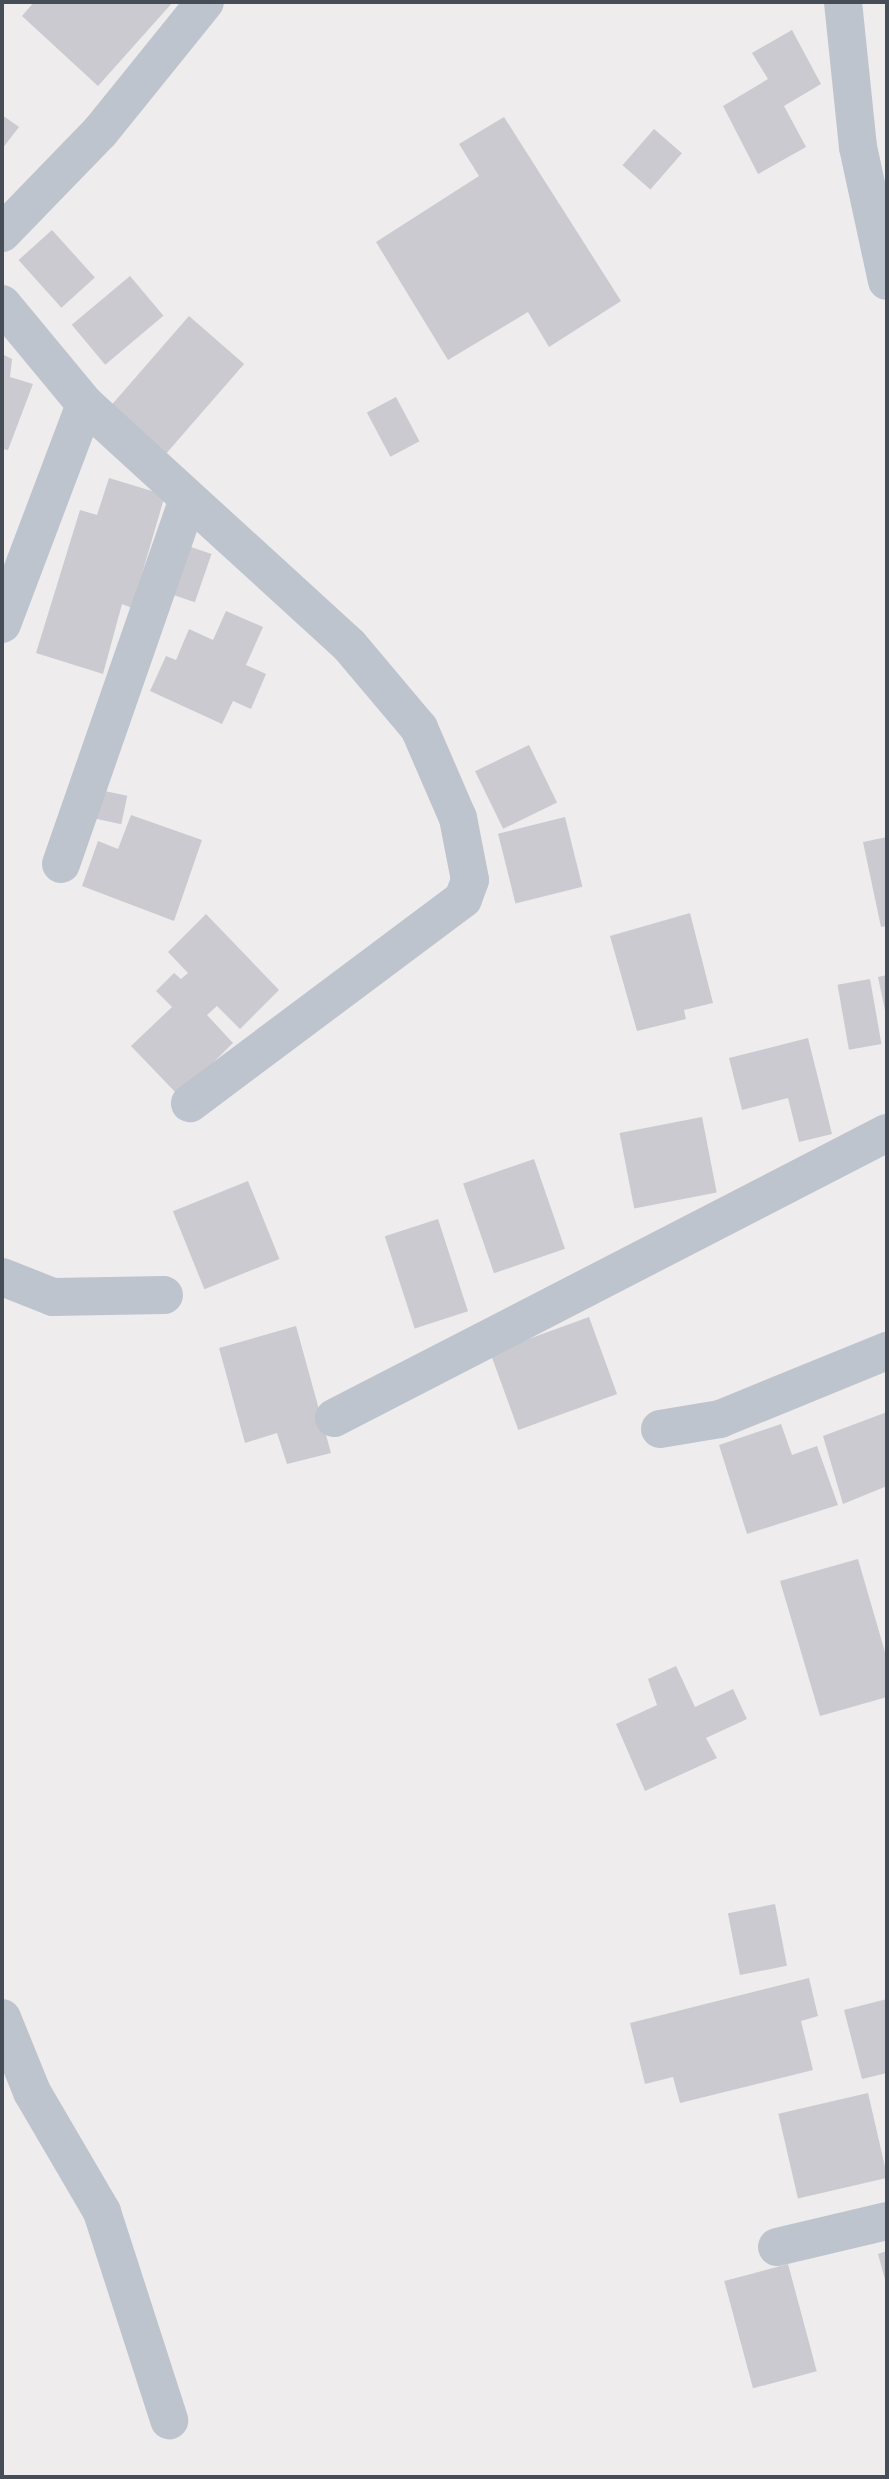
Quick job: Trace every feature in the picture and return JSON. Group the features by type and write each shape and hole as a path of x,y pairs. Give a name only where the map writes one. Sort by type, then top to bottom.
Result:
{"street":[{"path":"2,233 100,132 205,2"},
{"path":"843,2 858,147 887,281"},
{"path":"2,304 85,404 187,503 349,645 419,728 458,818 470,880 463,899 190,1103"},
{"path":"2,624 85,404"},
{"path":"61,864 187,503"},
{"path":"334,1418 887,1133"},
{"path":"2,1277 53,1297 164,1295"},
{"path":"660,1429 720,1419 887,1351"},
{"path":"2,2018 32,2092 102,2212 169,2420"},
{"path":"777,2247 887,2221"}],"building":[{"path":"34,2 173,2 98,86 22,16"},
{"path":"792,30 821,84 784,106 806,147 758,174 723,106 768,79 752,53"},
{"path":"2,115 19,127 2,149"},
{"path":"504,117 621,301 549,347 528,312 448,360 376,242 479,176 459,144"},
{"path":"654,129 682,153 650,190 623,165"},
{"path":"52,230 95,278 61,308 19,260"},
{"path":"130,276 163,316 105,365 72,325"},
{"path":"189,316 244,364 161,459 106,411"},
{"path":"2,354 12,359 10,377 33,384 8,450 2,449"},
{"path":"396,397 419,441 390,457 367,412"},
{"path":"109,478 165,495 132,608 122,604 103,674 36,653 80,510 97,515"},
{"path":"185,545 211,554 195,602 168,593"},
{"path":"226,611 263,627 246,665 266,674 251,709 233,701 222,724 150,691 166,656 176,660 189,629 213,640"},
{"path":"529,745 557,803 503,829 475,771"},
{"path":"95,789 127,796 121,824 89,817"},
{"path":"131,815 202,840 174,921 82,886 98,841 118,849"},
{"path":"565,817 582,887 515,904 498,834"},
{"path":"887,837 887,926 881,927 863,842"},
{"path":"690,913 713,1003 684,1010 686,1019 637,1031 610,936"},
{"path":"206,914 279,990 240,1029 217,1006 207,1015 233,1043 179,1096 131,1046 172,1007 156,991 174,973 181,979 188,973 168,952"},
{"path":"887,975 887,1015 886,1015 878,977"},
{"path":"870,979 881,1044 849,1050 838,985"},
{"path":"808,1038 832,1134 799,1142 788,1098 742,1110 729,1058"},
{"path":"702,1117 717,1193 634,1209 620,1133"},
{"path":"534,1159 565,1249 494,1273 463,1183"},
{"path":"248,1181 279,1259 204,1289 173,1211"},
{"path":"438,1219 468,1311 415,1329 385,1236"},
{"path":"589,1317 617,1394 518,1430 490,1353"},
{"path":"296,1326 331,1453 287,1464 277,1433 245,1443 219,1348"},
{"path":"887,1412 887,1486 843,1504 823,1436"},
{"path":"781,1424 792,1455 817,1446 838,1505 747,1534 719,1445"},
{"path":"858,1559 887,1659 887,1697 820,1716 780,1581"},
{"path":"676,1666 695,1707 733,1689 747,1719 706,1738 717,1758 645,1791 616,1724 657,1705 648,1679"},
{"path":"775,1904 787,1966 740,1975 728,1913"},
{"path":"809,1978 818,2016 801,2021 813,2070 680,2103 673,2077 645,2084 630,2023"},
{"path":"887,1999 887,2073 862,2079 844,2010"},
{"path":"868,2093 887,2178 798,2198 778,2114"},
{"path":"887,2251 887,2283 886,2283 878,2254"},
{"path":"788,2264 817,2371 753,2388 724,2281"}]}
